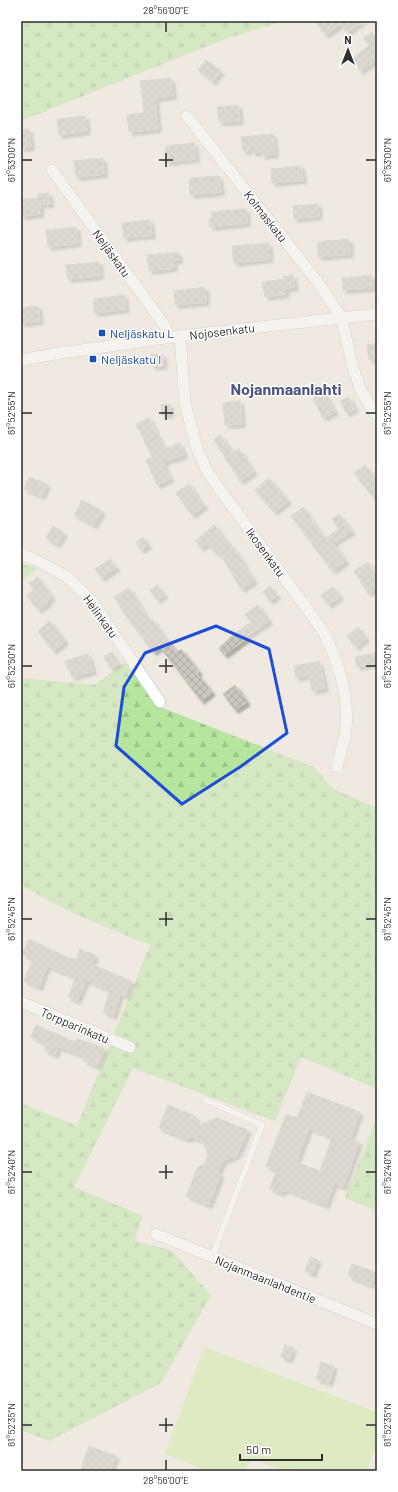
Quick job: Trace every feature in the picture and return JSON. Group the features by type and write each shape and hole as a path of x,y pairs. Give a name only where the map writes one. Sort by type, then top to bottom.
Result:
{"street":[{"name":"Kolmaskatu","path":"187,116 317,281 341,317"},
{"name":"Neljäskatu","path":"52,170 165,326 168,338"},
{"name":"Nojosenkatu","path":"21,360 180,336 377,314"},
{"path":"341,317 353,367 362,391 377,416"},
{"name":"Ikosenkatu","path":"180,336 185,403 197,448 208,473 323,631 335,656 343,682 347,705 346,730 337,767"},
{"name":"Helinkatu","path":"21,554 66,576 92,601 160,702"},
{"name":"Torpparinkatu","path":"21,1002 130,1047"},
{"name":"Nojanmaanlahdentie","path":"156,1234 377,1324"}],"lane":[{"path":"206,1100 262,1125 212,1257"}],"highlighted area":[{"path":"216,626 269,649 287,733 240,767 182,804 116,746 124,687 145,653"}],"green space":[{"path":"21,21 285,21 228,38 21,121"},
{"path":"21,564 38,568 21,581"},
{"path":"125,662 155,705 314,767 333,789 377,808 377,1089 301,1057 275,1121 133,1068 74,1187 143,1216 134,1241 171,1250 211,1295 161,1383 49,1441 21,1430 21,1103 77,1126 150,945 100,925 36,894 21,885 21,678 95,685"},
{"path":"377,1117 377,1211 345,1198"},
{"path":"204,1347 377,1412 377,1444 366,1471 284,1471 253,1459 244,1471 207,1471 165,1454"}],"building":[{"path":"315,21 363,21 347,32 341,24 325,35"},
{"path":"372,32 377,39 377,59 360,71 351,59 369,46 363,38"},
{"path":"206,60 221,71 213,82 198,70"},
{"path":"171,78 173,96 155,98 158,129 129,132 127,115 144,113 140,81"},
{"path":"238,105 240,121 219,122 217,107"},
{"path":"85,116 87,131 59,135 57,119"},
{"path":"29,129 31,147 21,148 21,130"},
{"path":"273,134 275,154 262,156 262,152 253,153 253,150 243,151 241,137"},
{"path":"194,143 196,159 166,162 165,146"},
{"path":"103,158 104,174 76,177 74,161"},
{"path":"301,166 303,180 272,183 271,169"},
{"path":"219,176 221,192 190,195 189,178"},
{"path":"49,193 50,204 40,204 40,214 21,216 21,200 38,198 37,194"},
{"path":"318,204 319,216 294,219 293,206"},
{"path":"246,209 247,223 210,227 209,219 212,219 211,212"},
{"path":"150,220 152,235 124,238 122,223"},
{"path":"76,227 78,243 48,247 46,230"},
{"path":"349,239 350,254 318,257 317,242"},
{"path":"269,243 270,259 234,263 232,246"},
{"path":"178,252 179,260 173,261 174,268 149,271 147,255"},
{"path":"99,262 100,276 68,279 66,265"},
{"path":"293,275 295,287 285,289 286,294 265,297 262,282 284,279 283,277"},
{"path":"371,275 372,288 343,290 342,278"},
{"path":"205,287 206,302 175,305 174,291"},
{"path":"124,295 126,309 94,313 93,299"},
{"path":"38,306 40,321 21,323 21,308"},
{"path":"377,343 377,360 369,360 367,345"},
{"path":"151,354 163,355 163,366 151,366"},
{"path":"324,392 335,412 323,418 313,398"},
{"path":"349,397 355,409 346,413 340,401"},
{"path":"240,401 242,424 225,425 223,403"},
{"path":"170,404 170,414 162,415 161,405"},
{"path":"149,418 164,449 180,443 184,455 163,462 170,479 157,485 146,460 152,457 136,424"},
{"path":"220,435 233,453 239,449 254,472 240,481 214,440"},
{"path":"365,465 377,480 377,502 354,473"},
{"path":"29,477 47,484 42,496 24,489"},
{"path":"269,478 288,501 274,512 255,490"},
{"path":"189,484 204,506 192,515 176,493"},
{"path":"82,500 102,511 94,525 74,515"},
{"path":"303,507 325,539 339,529 332,519 339,514 352,531 333,543 346,561 332,571 291,516"},
{"path":"214,525 237,553 254,581 241,589 219,552 217,554 207,543 201,548 195,541"},
{"path":"53,526 64,533 57,544 46,538"},
{"path":"143,537 148,545 141,550 136,543"},
{"path":"110,559 116,568 101,578 95,569"},
{"path":"368,562 377,576 377,587 368,593 354,571"},
{"path":"38,577 52,597 47,601 48,603 38,610 27,595 34,590 29,583"},
{"path":"157,585 164,595 157,600 150,590"},
{"path":"270,586 277,596 270,601 263,592"},
{"path":"333,587 340,597 328,605 321,595"},
{"path":"129,588 150,621 152,619 177,653 181,649 199,672 197,674 212,692 201,701 160,647 153,652 128,619 114,597"},
{"path":"258,605 269,621 224,655 219,648 251,622 245,614"},
{"path":"50,621 65,641 53,651 38,631"},
{"path":"358,627 366,638 356,647 347,636"},
{"path":"112,652 118,664 110,668 104,656"},
{"path":"377,652 377,663 357,667 355,657"},
{"path":"88,654 93,671 72,677 70,669 68,670 65,661"},
{"path":"319,661 325,688 312,691 309,675 296,678 294,666"},
{"path":"235,685 247,702 235,710 223,694"},
{"path":"29,939 67,957 76,959 80,949 95,955 92,964 131,981 125,996 120,994 113,1016 103,1012 110,990 86,980 77,1001 68,997 76,977 47,966 39,987 24,981 33,959 22,954"},
{"path":"36,1025 76,1042 77,1039 104,1048 97,1066 84,1061 86,1056 58,1047 55,1055 44,1050 46,1044 31,1037"},
{"path":"307,1092 360,1112 350,1139 359,1142 343,1187 334,1183 326,1205 284,1189 282,1193 270,1189 276,1170 266,1166 286,1114 297,1118","holes":["309,1128 332,1137 320,1171 296,1162"]},
{"path":"168,1105 195,1116 199,1125 217,1118 248,1130 237,1155 223,1161 218,1171 220,1176 209,1205 186,1196 198,1167 205,1164 208,1154 203,1142 192,1137 186,1139 159,1128"},
{"path":"310,1257 318,1260 312,1274 305,1271"},
{"path":"352,1264 376,1272 371,1285 348,1276"},
{"path":"285,1345 293,1348 289,1359 281,1357"},
{"path":"321,1362 334,1366 329,1383 316,1379"},
{"path":"89,1446 116,1456 110,1471 80,1471"}],"place":[{"name":"Neljäskatu L","path":"102,333"},
{"name":"Neljäskatu I","path":"93,359"}],"district":[{"name":"Nojanmaanlahti","path":"286,388"}]}
